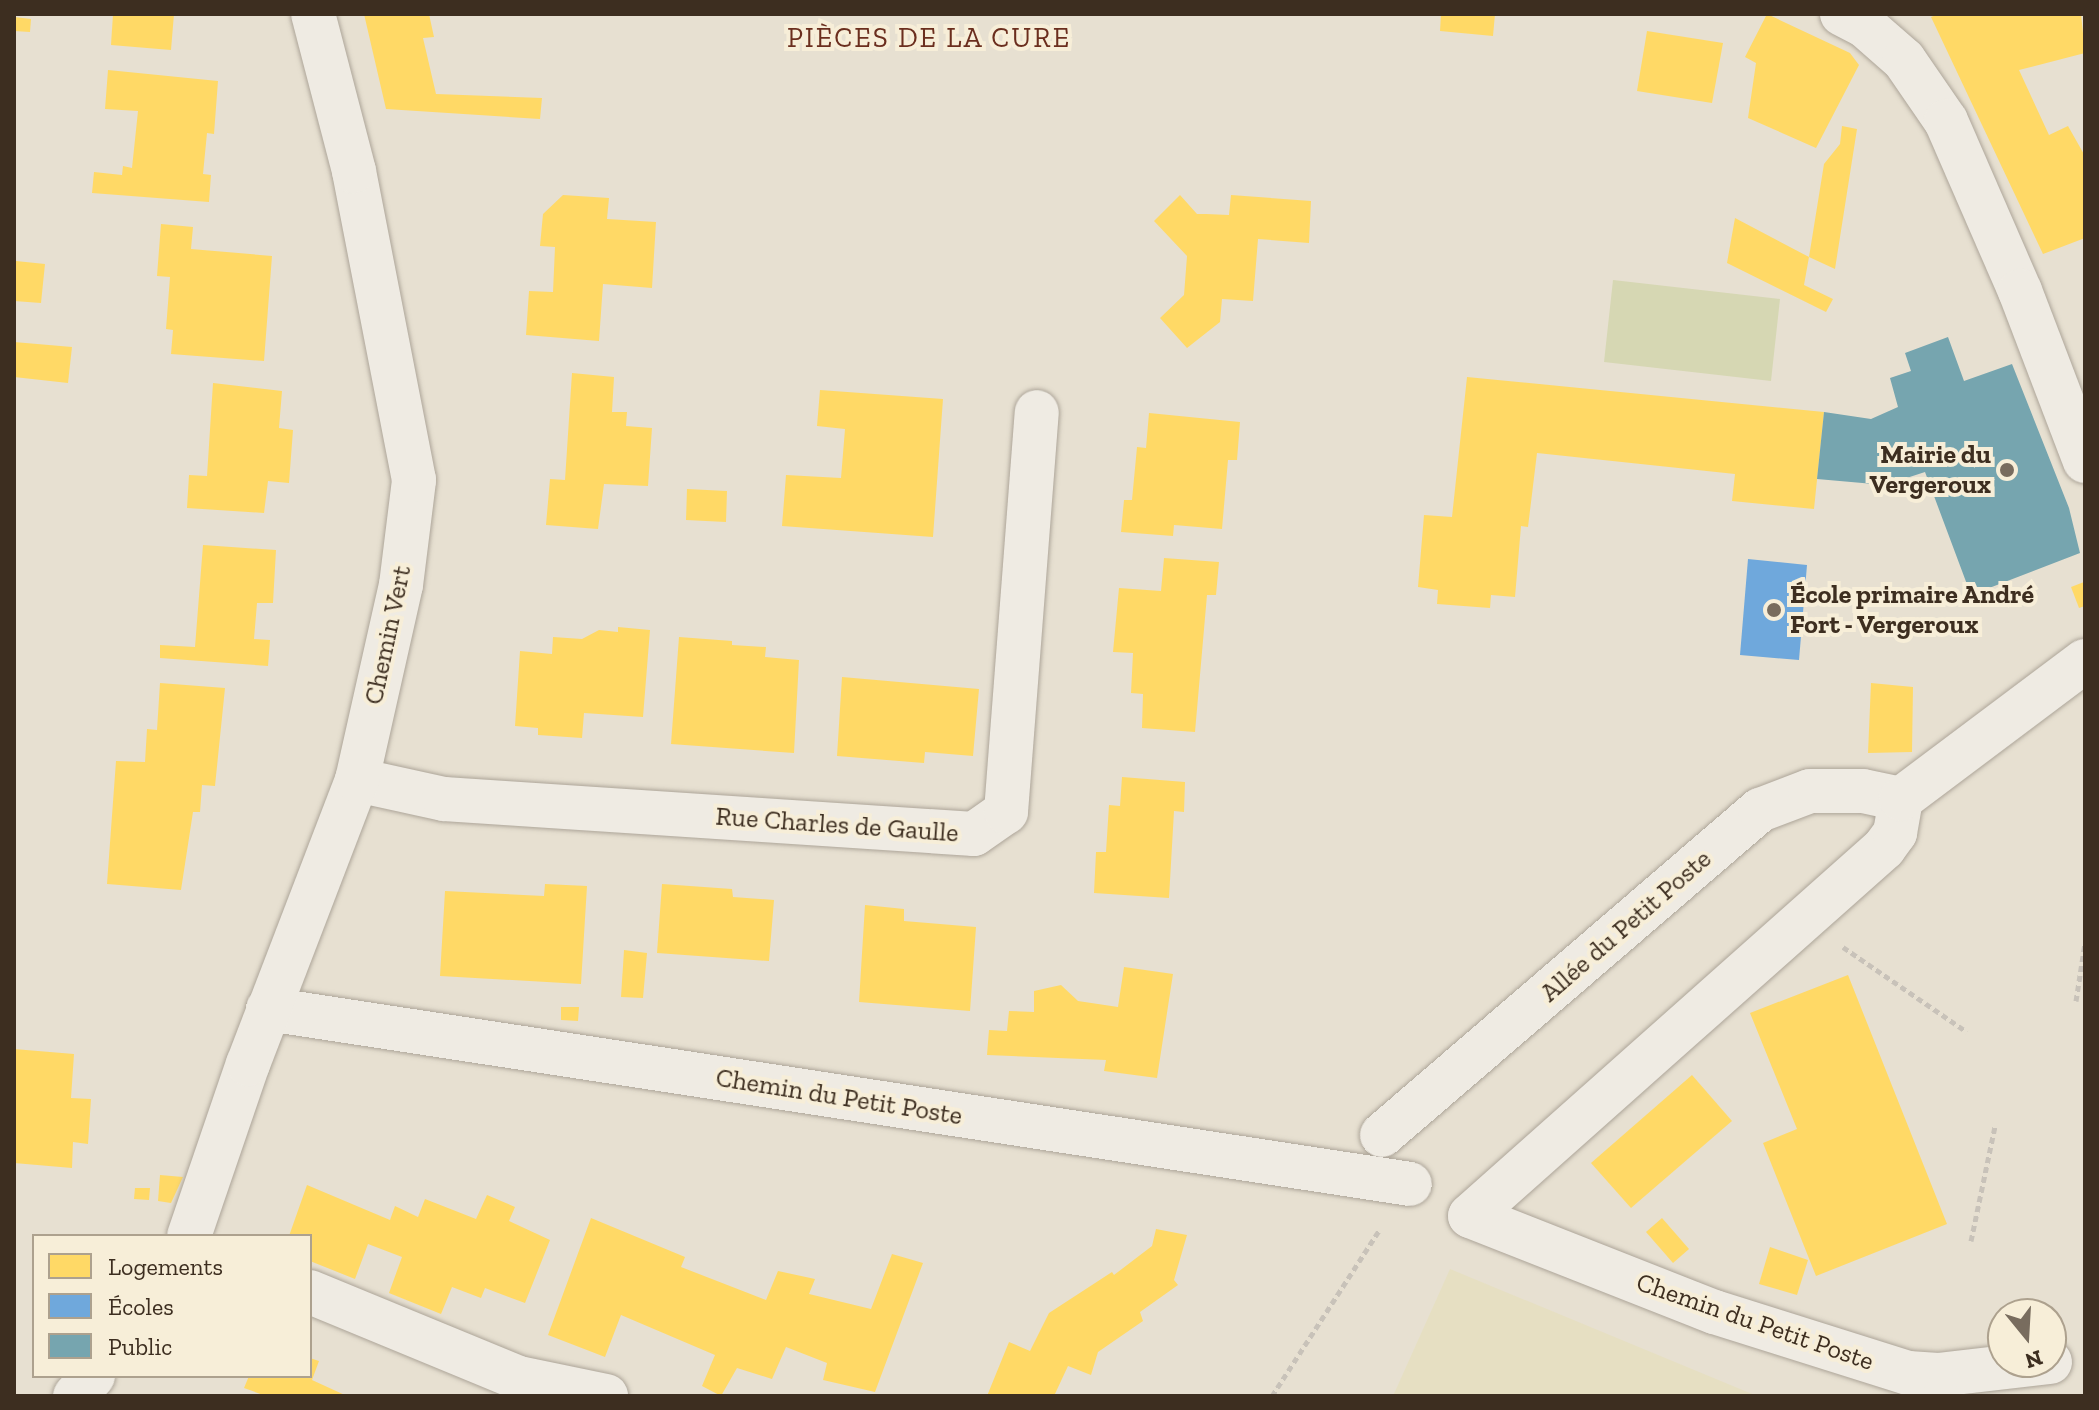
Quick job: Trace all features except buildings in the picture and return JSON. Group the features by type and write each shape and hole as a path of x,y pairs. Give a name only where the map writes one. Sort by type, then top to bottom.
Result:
{"street":[{"name":"Chemin Vert","path":"190,1234 268,1009 357,780 401,585 414,480 354,171 313,14"},
{"path":"1842,14 1864,25 1904,60 1946,121 2020,291 2085,461"},
{"name":"Rue Charles de Gaulle","path":"357,780 444,799 974,834 1006,812 1037,412"},
{"path":"1802,920 1884,848 1895,833 1901,799 2085,661"},
{"name":"Allée du Petit Poste","path":"1382,1135 1760,810 1810,791 1863,791 1901,799"},
{"name":"Chemin du Petit Poste","path":"1802,920 1470,1216 1714,1312 1908,1373 1938,1375 1987,1369"},
{"name":"Chemin du Petit Poste","path":"268,1009 1410,1184"},
{"path":"312,1293 519,1378 606,1396"},
{"path":"75,1396 91,1378"}],"path":[{"path":"1802,920 1967,1032"},
{"path":"2076,1001 2085,943"},
{"path":"1971,1241 1995,1126"},
{"path":"1272,1396 1410,1184"}],"shaded area":[{"path":"1450,1269 1757,1396 1393,1396"}],"green space":[{"path":"1613,280 1780,299 1771,381 1604,362"}],"place":[{"name":"Mairie du Vergeroux","path":"2007,470"},
{"name":"École primaire André Fort - Vergeroux","path":"1774,610"}],"district":[{"name":"PIÈCES DE LA CURE","path":"929,38"}]}
